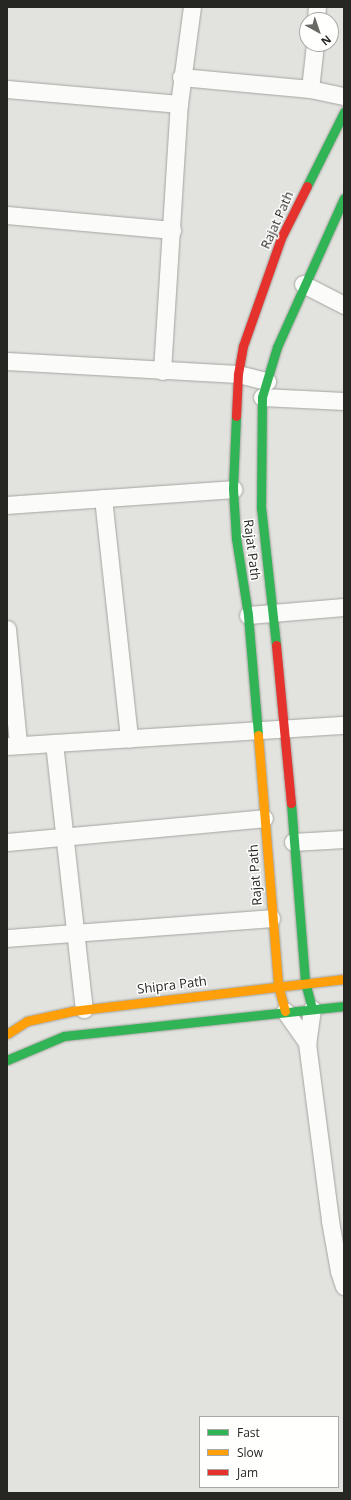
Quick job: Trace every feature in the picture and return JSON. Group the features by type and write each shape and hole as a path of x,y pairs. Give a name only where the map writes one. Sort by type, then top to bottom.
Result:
{"street":[{"path":"162,371 172,230 178,104 192,7"},
{"path":"310,89 314,52"},
{"path":"181,77 310,89 344,96"},
{"path":"7,89 178,104"},
{"name":"Rajat Path","path":"285,1011 278,985 271,918 248,614 236,538 233,489 238,374 243,346 281,238 344,112"},
{"name":"Rajat Path","path":"312,1009 305,982 285,730 261,508 262,397 276,347 344,198"},
{"path":"7,215 172,230"},
{"path":"304,284 344,304"},
{"path":"7,361 162,371 238,374 267,381"},
{"path":"262,397 344,400"},
{"path":"7,505 233,489"},
{"path":"103,498 129,739"},
{"path":"248,614 344,607"},
{"path":"7,629 12,745 257,732 344,725"},
{"path":"54,742 84,1009"},
{"path":"7,842 264,818"},
{"path":"293,842 344,839"},
{"path":"7,938 271,918"},
{"name":"Shipra Path","path":"7,1034 27,1021 84,1009 278,985 344,979"},
{"path":"7,1060 64,1036 285,1011 344,1006"},
{"path":"312,1009 307,1043 330,1221 338,1272 344,1286"},
{"path":"285,1011 307,1043"}],"traffic: fast":[{"path":"307,186 344,112"},
{"path":"276,645 261,508 262,397 277,347 344,198"},
{"path":"236,416 233,489 236,538 248,615 258,735"},
{"path":"291,803 305,982 312,1009"},
{"path":"7,1060 64,1036 344,1006"}],"traffic: slow":[{"path":"258,735 278,985 285,1011"},
{"path":"7,1034 27,1021 72,1011 344,979"}],"traffic: jam":[{"path":"236,416 238,374 243,346 281,238 307,186"},
{"path":"276,645 291,803"}]}
